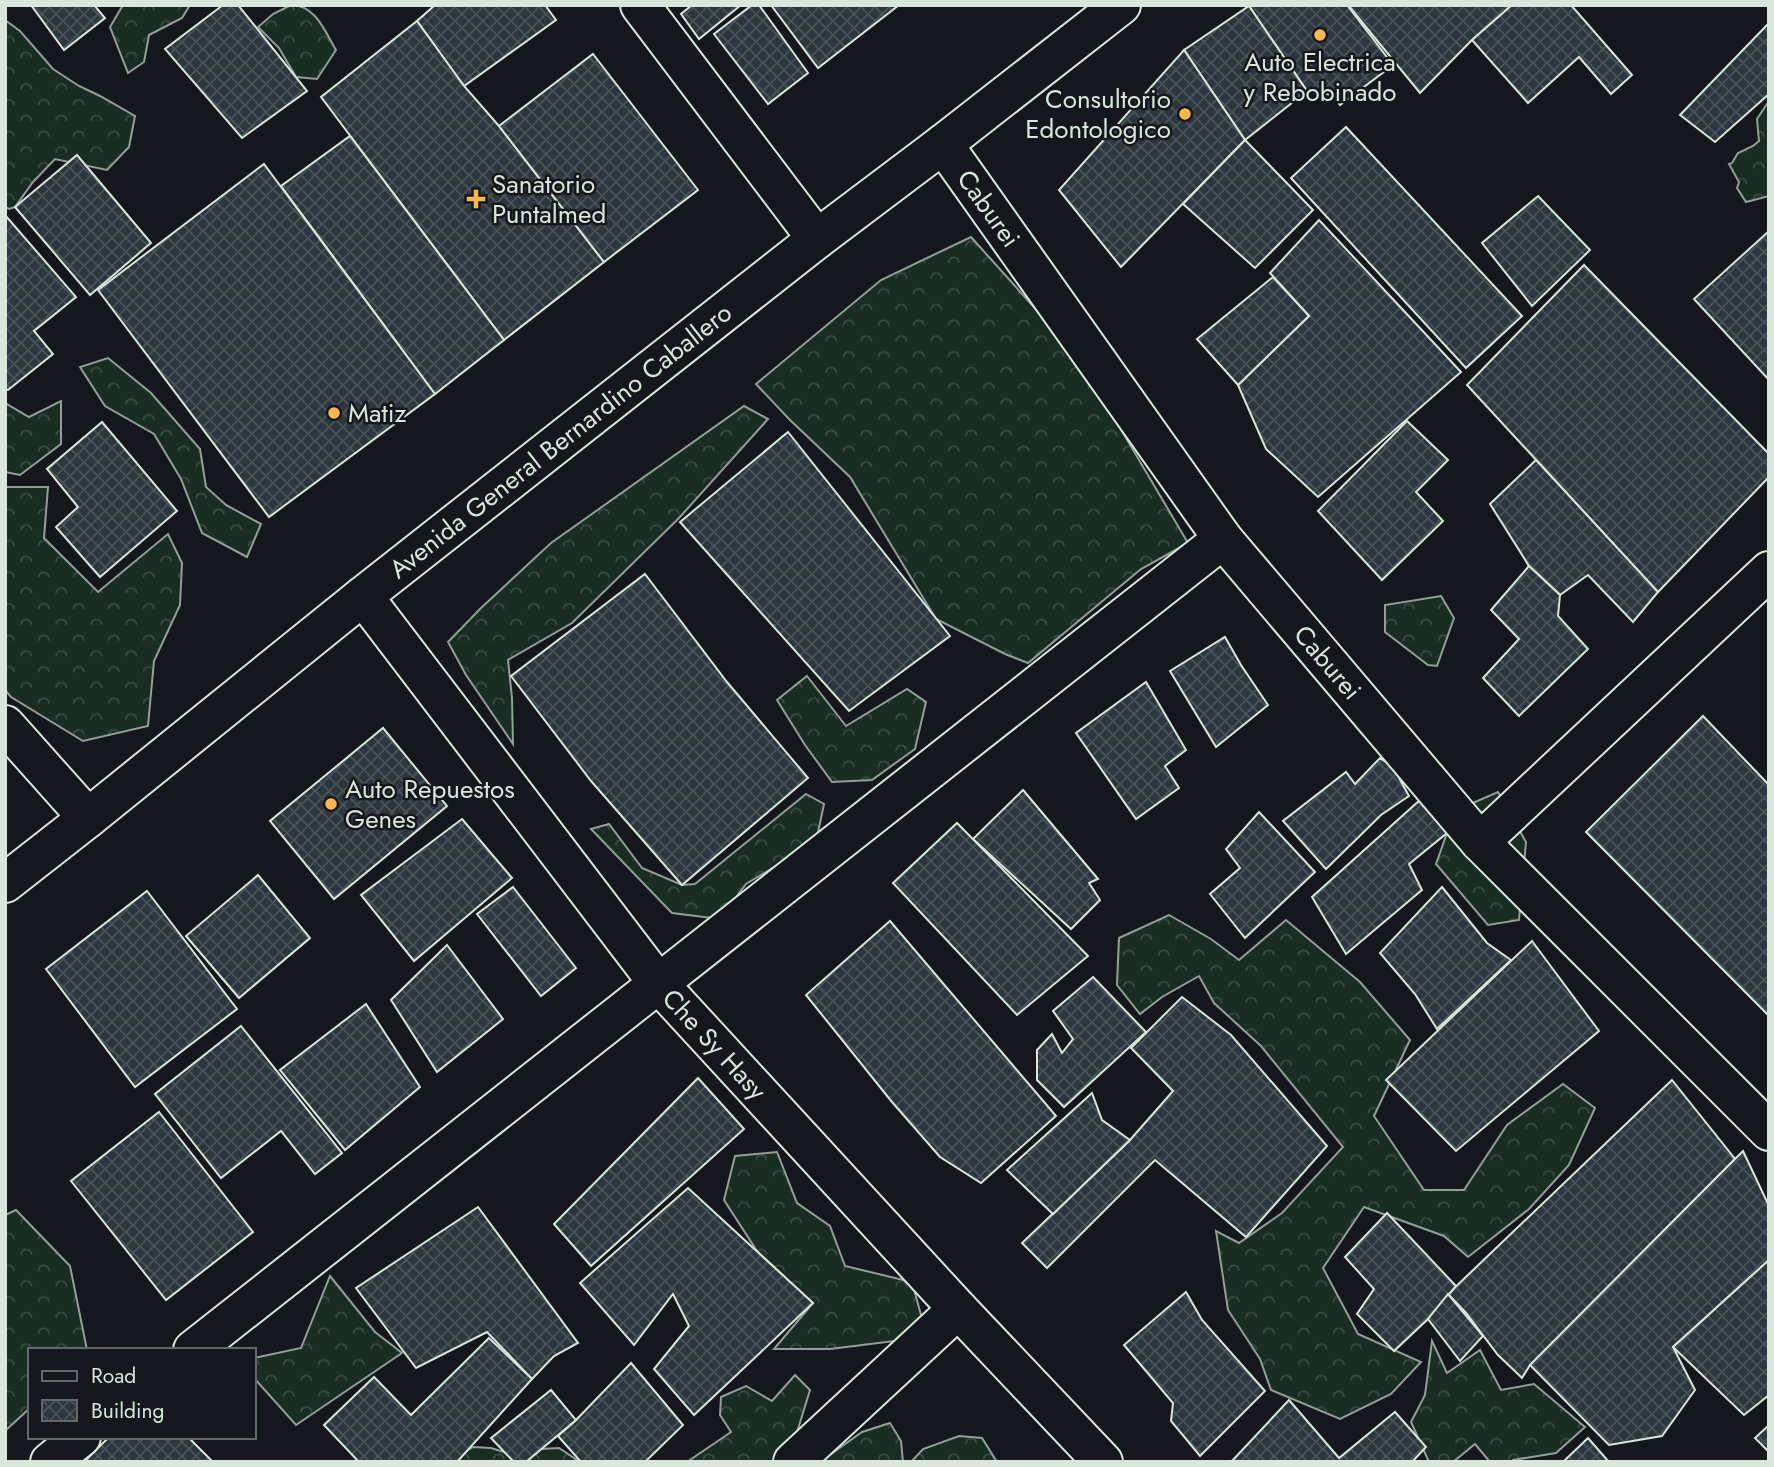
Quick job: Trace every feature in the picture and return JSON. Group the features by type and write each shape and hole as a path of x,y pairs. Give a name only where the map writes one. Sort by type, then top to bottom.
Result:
{"street":[{"path":"640,5 817,239"},
{"name":"Avenida General Bernardino Caballero","path":"5,883 363,596 817,239 1121,5"},
{"name":"Caburei","path":"943,144 1223,539 1480,842 1769,1131"},
{"path":"196,1348 1223,539"},
{"path":"1480,842 1769,571"},
{"name":"Che Sy Hasy","path":"363,596 658,983 1103,1462"},
{"path":"5,725 88,818"},
{"path":"793,1462 958,1309"},
{"path":"50,1462 79,1439"}],"green space":[{"path":"123,5 190,5 182,18 149,35 144,62 128,73 110,27"},
{"path":"291,5 300,6 313,14 336,50 317,79 296,77 279,48 258,27 273,14"},
{"path":"5,20 20,31 53,69 135,116 129,147 107,170 55,159 33,182 15,207 9,209 5,207"},
{"path":"1769,101 1769,196 1746,202 1737,188 1739,182 1729,164 1738,153 1759,141 1757,119"},
{"path":"971,237 1041,315 1119,426 1188,543 1141,569 1028,663 936,619 850,477 756,384 881,280"},
{"path":"108,358 151,393 200,449 206,487 226,505 261,524 247,557 202,533 181,479 154,434 105,406 80,367"},
{"path":"61,401 61,444 20,475 5,472 5,403 29,417"},
{"path":"744,406 768,419 679,518 572,623 508,660 513,744 466,675 448,642 551,543"},
{"path":"5,487 48,487 44,538 98,592 168,534 182,563 180,605 154,661 148,726 83,741 11,697 5,690"},
{"path":"1441,596 1454,618 1437,666 1428,665 1385,632 1385,605"},
{"path":"807,676 846,726 907,689 926,702 915,749 872,780 832,782 777,700"},
{"path":"1498,792 1526,842 1519,920 1488,925 1436,864 1447,833 1436,819"},
{"path":"806,794 824,804 816,842 746,884 720,919 672,913 591,829 609,824 642,868 682,885 695,884"},
{"path":"1169,915 1211,939 1239,960 1286,920 1360,982 1410,1040 1374,1116 1424,1190 1464,1190 1507,1125 1563,1084 1595,1108 1569,1165 1529,1209 1468,1257 1444,1236 1364,1207 1323,1268 1358,1334 1421,1362 1391,1394 1340,1419 1271,1390 1260,1359 1228,1310 1216,1231 1239,1243 1282,1213 1343,1147 1261,1046 1214,1003 1199,976 1162,997 1140,1014 1117,985 1119,938"},
{"path":"777,1152 797,1203 830,1226 845,1266 912,1282 927,1337 830,1349 774,1349 813,1303 757,1251 724,1200 735,1156"},
{"path":"16,1210 70,1266 87,1348 28,1348 28,1410 5,1431 5,1215"},
{"path":"330,1276 375,1332 402,1353 296,1425 256,1380 256,1358 301,1348"},
{"path":"1432,1341 1447,1373 1480,1350 1501,1390 1534,1384 1585,1427 1556,1453 1512,1462 1490,1462 1475,1444 1453,1462 1429,1462 1411,1422 1425,1395"},
{"path":"795,1375 810,1390 794,1442 777,1462 687,1462 731,1432 720,1415 721,1397 746,1386 772,1401"},
{"path":"890,1423 901,1441 903,1462 820,1462 862,1432"},
{"path":"959,1436 982,1438 997,1462 911,1462 923,1449"},
{"path":"473,1447 491,1448 517,1456 541,1449 559,1448 580,1462 448,1462"}],"building":[{"path":"31,5 94,5 105,18 64,50"},
{"path":"223,5 238,5 307,91 242,138 165,49"},
{"path":"435,5 545,5 556,20 464,86 417,21"},
{"path":"692,5 741,5 699,39 681,14"},
{"path":"752,5 759,5 808,73 768,104 714,34"},
{"path":"771,5 899,5 818,68"},
{"name":"Auto Electrica y Rebobinado","path":"1347,5 1393,65 1340,105 1333,95 1307,91 1249,6"},
{"path":"1348,5 1512,5 1472,40 1420,93"},
{"path":"1512,5 1571,5 1632,75 1611,94 1579,57 1528,103 1472,40"},
{"path":"1249,6 1307,91 1245,140 1184,50"},
{"name":"Sanatorio Puntalmed","path":"417,21 464,86 499,126 604,262 504,340 321,97"},
{"path":"1769,23 1769,94 1715,142 1680,115"},
{"path":"1184,50 1245,140 1121,267 1059,190"},
{"path":"593,54 698,190 604,262 499,126"},
{"path":"1346,127 1522,316 1466,368 1291,178"},
{"path":"350,136 504,340 435,394 281,186"},
{"path":"1245,140 1313,210 1255,268 1183,204"},
{"path":"77,155 151,243 90,295 15,207"},
{"path":"264,164 435,394 269,517 98,290"},
{"path":"1538,196 1590,250 1532,306 1482,243"},
{"path":"5,215 76,297 34,331 53,354 8,390 5,389"},
{"path":"1319,220 1461,372 1318,497 1266,449 1238,385 1309,316 1270,273"},
{"path":"1769,231 1769,380 1694,299"},
{"path":"1584,265 1769,454 1769,477 1658,592 1467,385"},
{"path":"1273,277 1309,316 1238,385 1197,339"},
{"path":"1407,421 1448,460 1416,492 1443,521 1382,580 1318,511"},
{"path":"102,422 177,511 100,577 56,527 78,507 47,469"},
{"path":"788,432 950,636 849,711 680,522"},
{"path":"1536,460 1658,592 1633,622 1588,575 1560,595 1529,566 1490,504"},
{"path":"1529,566 1560,595 1558,616 1588,649 1519,716 1483,678 1519,639 1491,610"},
{"path":"645,574 727,682 808,778 682,885 591,781 511,676"},
{"path":"1225,637 1268,705 1216,747 1170,671"},
{"path":"1146,682 1186,750 1165,766 1179,788 1136,819 1076,733"},
{"path":"1703,716 1769,785 1769,1016 1586,832"},
{"path":"383,728 447,806 334,899 270,821"},
{"path":"1380,758 1393,767 1409,796 1381,815 1326,869 1283,821 1346,772 1355,784"},
{"path":"1023,790 1098,879 1089,883 1100,900 1071,929 973,839"},
{"path":"1420,800 1447,833 1409,864 1422,890 1346,954 1312,897"},
{"path":"1259,812 1315,872 1245,938 1210,894 1240,868 1226,849"},
{"path":"462,819 512,878 414,961 361,895"},
{"path":"957,823 1088,956 1017,1015 893,883"},
{"path":"258,875 310,938 239,998 186,936"},
{"path":"513,887 576,968 541,996 477,914"},
{"path":"1442,887 1487,943 1511,960 1437,1029 1415,994 1380,953"},
{"path":"147,891 237,1009 135,1087 46,969"},
{"path":"890,921 1056,1116 981,1183 940,1157 806,995"},
{"path":"1532,941 1599,1031 1456,1151 1386,1080"},
{"path":"447,945 503,1019 437,1072 391,1000"},
{"path":"1093,977 1146,1032 1064,1107 1037,1080 1037,1050 1052,1034 1062,1053 1073,1039 1053,1011"},
{"path":"1182,997 1231,1035 1327,1146 1246,1237 1155,1160 1047,1268 1022,1243 1130,1140 1173,1091 1131,1048"},
{"path":"366,1004 420,1087 345,1150 280,1070"},
{"path":"241,1026 342,1153 315,1174 281,1131 221,1178 155,1094"},
{"path":"698,1078 744,1129 591,1266 554,1224"},
{"path":"1672,1080 1735,1159 1530,1365 1522,1378 1498,1355 1448,1294"},
{"path":"1092,1093 1102,1120 1130,1140 1053,1214 1007,1170"},
{"path":"159,1112 253,1232 166,1300 71,1181"},
{"path":"1743,1151 1769,1206 1769,1260 1673,1347 1695,1390 1662,1436 1609,1445 1530,1365"},
{"path":"688,1188 813,1303 694,1415 654,1369 689,1326 673,1294 634,1345 580,1283"},
{"path":"478,1207 578,1343 554,1356 532,1379 487,1332 416,1368 356,1288"},
{"path":"1387,1213 1456,1286 1428,1319 1394,1351 1357,1314 1374,1289 1345,1257"},
{"path":"1769,1260 1769,1395 1744,1415 1673,1347"},
{"path":"1186,1292 1202,1320 1265,1391 1200,1456 1171,1421 1173,1403 1124,1345"},
{"path":"1448,1294 1483,1336 1460,1361 1428,1319"},
{"path":"489,1338 532,1379 457,1462 359,1462 324,1425 374,1377 411,1415"},
{"path":"631,1363 683,1425 645,1462 581,1462 558,1436"},
{"path":"551,1390 576,1420 526,1462 514,1462 491,1438"},
{"path":"1289,1400 1339,1458 1395,1412 1426,1447 1412,1462 1231,1462"},
{"path":"1769,1425 1769,1452 1755,1438"},
{"path":"1588,1438 1609,1462 1563,1462"},
{"path":"107,1439 190,1439 213,1462 84,1462"}],"place":[{"name":"Auto Electrica y Rebobinado","path":"1320,35"},
{"name":"Consultorio Edontologico","path":"1185,114"},
{"name":"Sanatorio Puntalmed","path":"476,199"},
{"name":"Matiz","path":"334,413"},
{"name":"Auto Repuestos Genes","path":"331,804"}]}
